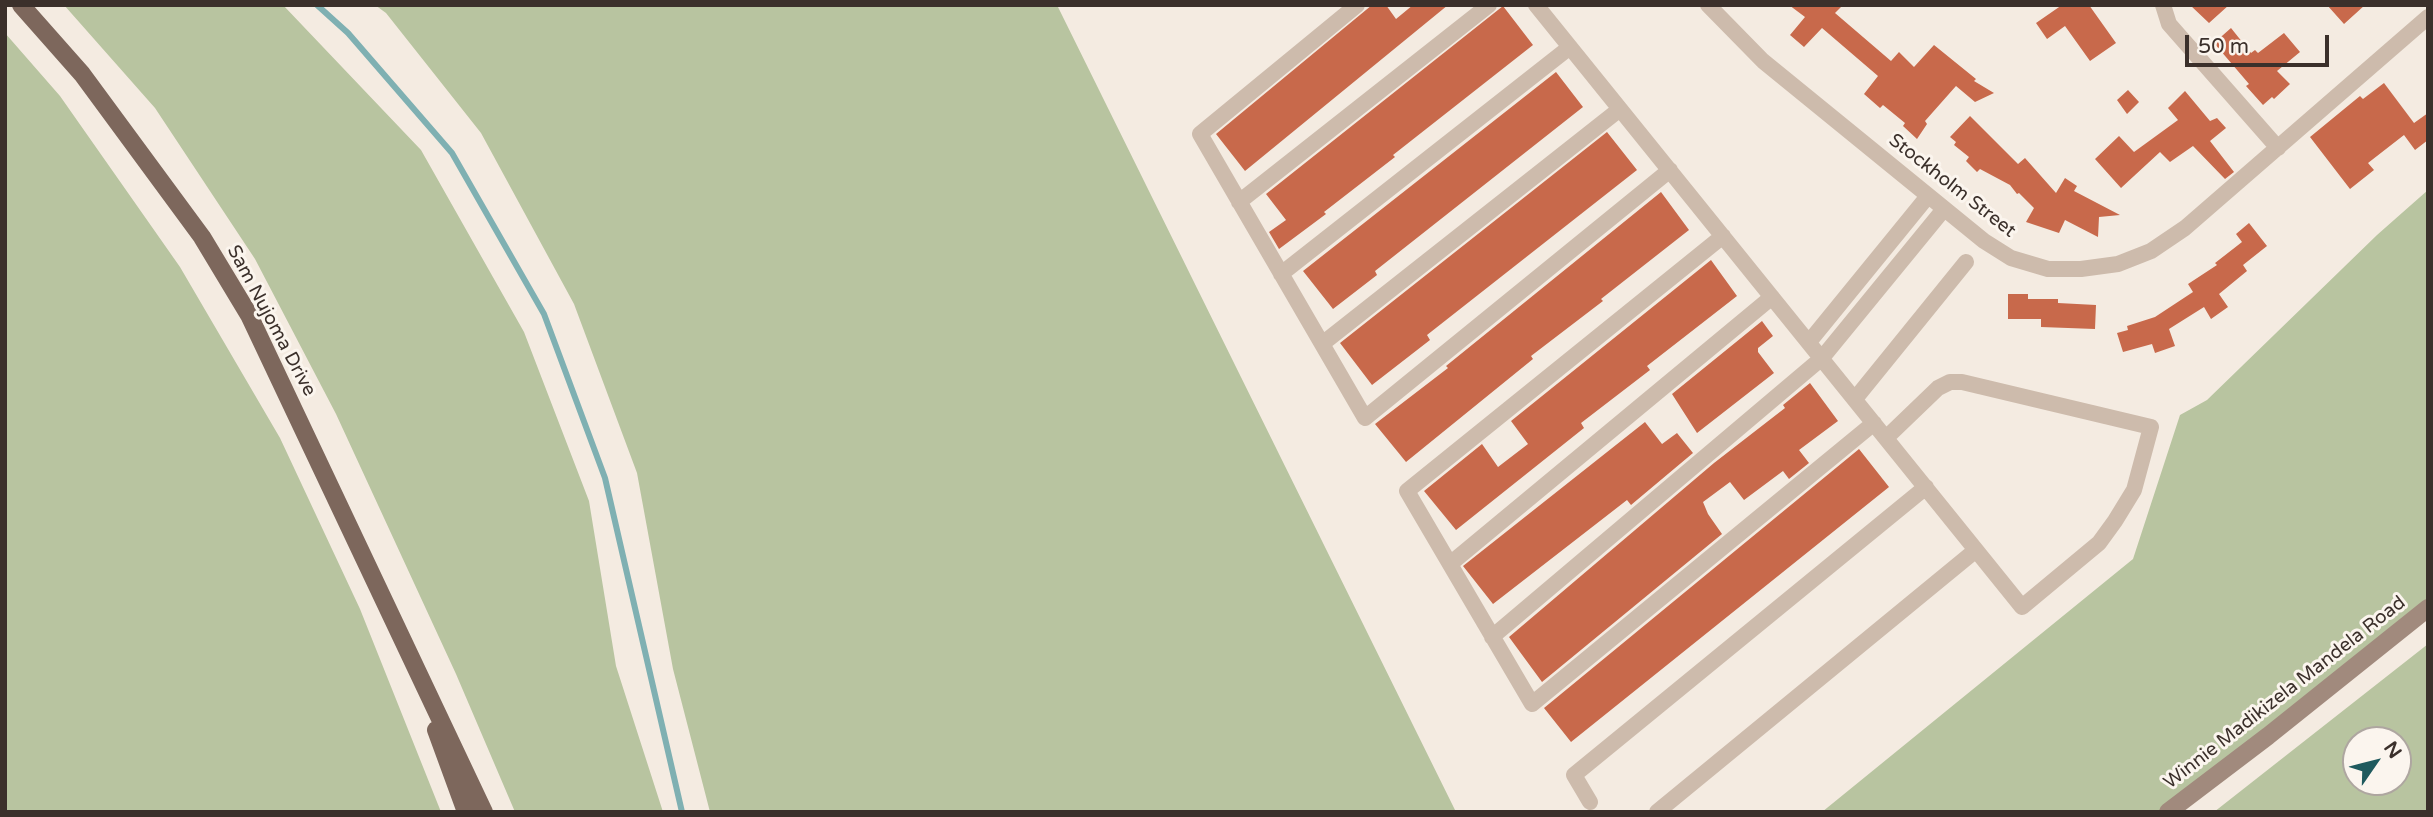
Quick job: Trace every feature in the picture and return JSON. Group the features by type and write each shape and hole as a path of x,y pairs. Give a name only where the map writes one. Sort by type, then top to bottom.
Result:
{"main road":[{"name":"Sam Nujoma Drive","path":"21,5 82,74 202,237 236,293 285,390 484,812"},
{"name":"Winnie Madikizela Mandela Road","path":"2168,812 2428,608"},
{"name":"Sam Nujoma Drive","path":"427,693 436,732 466,812"}],"street":[{"path":"1357,5 1200,134 1365,418 1670,170"},
{"path":"1239,202 1489,5"},
{"path":"1536,5 2022,607 2099,543 2115,522 2134,489 2151,427 1962,382 1950,382 1938,388 1886,438"},
{"name":"Stockholm Street","path":"1708,5 1763,61 1984,241 2011,258 2048,269 2081,269 2118,264 2151,251 2185,228 2428,17"},
{"path":"2163,5 2169,24 2278,148"},
{"path":"1281,274 1570,47"},
{"path":"1322,344 1620,109"},
{"path":"1809,342 1928,196"},
{"path":"1492,637 1822,358 1944,209"},
{"path":"1723,236 1407,491 1532,704 1874,423"},
{"path":"1855,399 1966,262"},
{"path":"1450,564 1772,297"},
{"path":"1590,802 1574,775 1926,488"},
{"path":"1657,812 1976,550"}],"green space":[{"path":"64,5 283,5 421,150 524,332 589,501 616,666 663,812 515,812 456,674 336,414 255,259 155,108"},
{"path":"375,5 1057,5 1456,812 710,812 673,669 637,473 574,304 481,133 386,13"},
{"path":"5,33 60,96 180,267 280,438 360,609 441,812 5,812"},
{"path":"2428,190 2428,608 2168,812 1822,812 2133,559 2180,415 2207,400 2377,235"},
{"path":"2428,644 2428,812 2214,812"}],"building":[{"path":"1372,5 1386,5 1396,19 1413,5 1448,5 1245,171 1216,134"},
{"path":"1789,5 1843,5 1835,13 1891,61 1899,52 1914,67 1934,45 1976,79 1974,81 1994,93 1975,102 1956,86 1925,121 1927,124 1917,139 1903,126 1905,123 1883,105 1880,108 1864,94 1878,76 1822,28 1804,47 1790,35 1805,17"},
{"path":"2062,5 2089,5 2116,43 2090,61 2065,26 2047,39 2036,23"},
{"path":"2190,5 2229,5 2209,23"},
{"path":"2327,5 2365,5 2344,24"},
{"path":"1503,6 1533,45 1393,155 1395,157 1324,212 1326,214 1279,249 1269,232 1286,220 1266,194"},
{"path":"2231,28 2251,53 2255,50 2258,53 2284,33 2300,52 2277,71 2290,84 2263,105 2214,43"},
{"path":"1556,72 1583,107 1375,271 1377,275 1333,309 1303,271"},
{"path":"2384,83 2414,123 2428,113 2428,140 2415,150 2404,135 2368,163 2374,170 2350,189 2310,137 2360,96 2363,99"},
{"path":"2128,90 2139,102 2127,114 2117,100"},
{"path":"2185,91 2210,121 2217,118 2226,128 2210,141 2234,172 2225,179 2193,146 2170,162 2160,152 2121,188 2095,159 2119,136 2134,152 2178,120 2168,108"},
{"path":"1970,116 2018,164 2025,158 2056,193 2065,178 2077,186 2074,191 2120,215 2099,217 2098,237 2065,220 2059,233 2026,222 2034,208 2010,185 1980,169 1977,172 1966,161 1969,157 1954,145 1956,142 1950,137"},
{"path":"1607,132 1637,170 1427,335 1430,340 1372,385 1340,343"},
{"path":"1661,192 1689,230 1531,356 1533,359 1406,462 1375,424 1448,368 1446,366"},
{"path":"2249,223 2267,246 2243,265 2247,271 2219,294 2228,307 2211,319 2204,307 2169,329 2175,346 2155,353 2152,344 2123,352 2117,333 2128,330 2127,326 2155,317 2193,292 2188,284 2217,265 2215,263 2242,242 2236,234"},
{"path":"1711,260 1737,296 1647,366 1650,370 1581,423 1584,428 1456,530 1424,491 1482,444 1498,467 1528,444 1511,421"},
{"path":"2008,294 2028,294 2028,299 2058,299 2058,303 2096,305 2095,329 2041,327 2041,319 2008,319"},
{"path":"1762,321 1773,336 1758,348 1758,352 1774,373 1697,433 1672,394"},
{"path":"1810,383 1838,421 1799,450 1809,463 1789,479 1783,471 1744,500 1730,482 1703,502 1722,534 1542,682 1509,637 1714,463 1785,408 1783,405"},
{"path":"1645,422 1662,444 1677,433 1693,453 1631,505 1627,500 1493,604 1463,566"},
{"path":"1859,449 1889,487 1571,742 1544,708"}],"waterway":[{"path":"317,5 348,33 452,153 544,314 605,478 682,812"}]}
